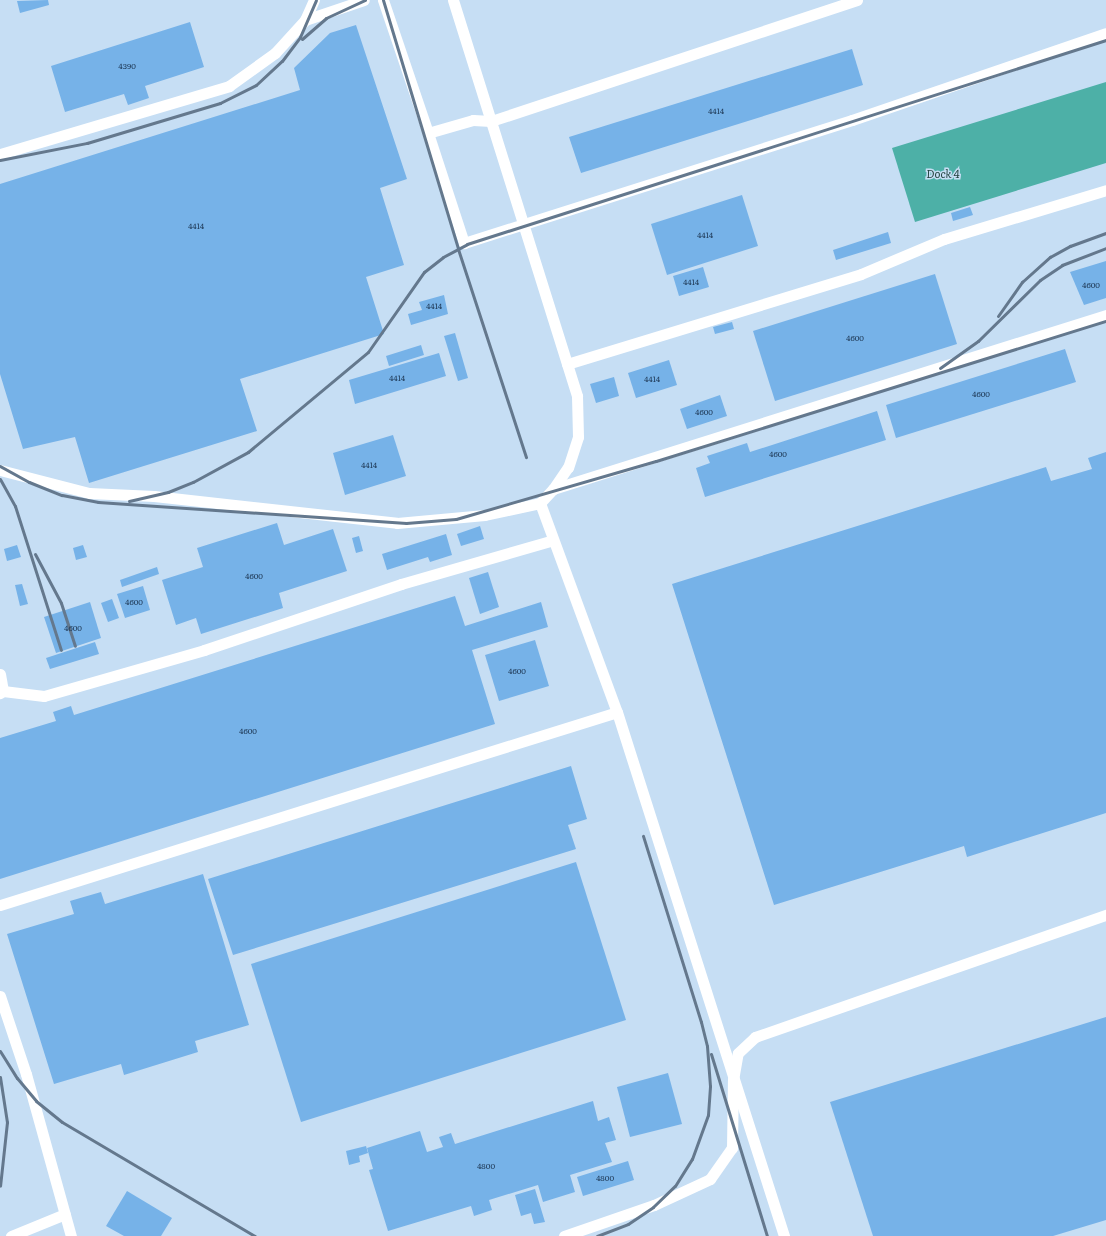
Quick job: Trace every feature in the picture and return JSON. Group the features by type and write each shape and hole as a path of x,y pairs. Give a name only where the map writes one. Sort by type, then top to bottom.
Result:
{"lane":[{"path":"0,154 229,86 275,53 305,20 314,0"},
{"path":"305,20 364,0"},
{"path":"383,0 464,243 522,222 852,120 1106,33"},
{"path":"0,470 89,493 162,496 397,523 485,515 540,503 553,489 568,467 578,437 577,396 453,0"},
{"path":"428,133 474,120 491,121 857,0"},
{"path":"567,364 861,274 944,239 1106,190"},
{"path":"553,489 1106,315"},
{"path":"540,503 617,712 733,1080 784,1236"},
{"path":"0,674 2,692 44,696 204,650 401,584 553,540"},
{"path":"0,905 617,712"},
{"path":"564,1236 654,1205 710,1179 732,1148 733,1080 738,1053 755,1037 1106,915"},
{"path":"0,996 26,1074 71,1236"},
{"path":"11,1236 65,1214"}],"water":[{"name":"Dock 4","path":"1106,82 1106,163 915,222 892,148"}],"building":[{"path":"48,0 49,5 20,13 17,1"},
{"path":"190,22 204,67 145,86 149,98 128,105 124,94 65,112 51,66"},
{"path":"356,25 407,179 380,188 404,265 366,277 384,334 240,379 257,431 89,483 75,437 23,449 0,374 0,184 300,90 294,68 330,33"},
{"path":"852,49 863,85 581,173 569,137"},
{"path":"742,195 758,246 667,275 651,224"},
{"path":"970,207 973,215 953,221 951,213"},
{"path":"888,232 891,243 836,260 833,250"},
{"path":"1106,261 1106,298 1084,305 1070,272"},
{"path":"703,267 709,287 679,296 673,276"},
{"path":"935,274 957,344 775,401 753,331"},
{"path":"444,295 448,314 411,325 408,314 422,310 419,302"},
{"path":"732,322 734,329 715,334 713,327"},
{"path":"455,333 468,378 458,381 444,336"},
{"path":"421,345 424,355 389,366 386,356"},
{"path":"1065,349 1076,382 896,438 886,405"},
{"path":"439,353 446,376 355,404 349,380"},
{"path":"669,360 677,385 636,398 628,373"},
{"path":"614,377 619,396 596,403 590,384"},
{"path":"720,395 727,416 687,429 680,409"},
{"path":"877,411 886,440 705,497 696,468 710,463 707,456 747,443 750,452"},
{"path":"393,435 406,476 345,495 333,453"},
{"path":"1106,452 1106,813 967,857 964,846 774,905 672,584 1046,467 1051,481 1092,469 1088,458"},
{"path":"277,523 284,545 333,529 347,571 279,593 283,608 201,634 196,618 176,625 162,580 203,567 197,548"},
{"path":"480,526 484,539 461,546 457,534"},
{"path":"446,534 452,555 430,562 428,557 387,570 382,554"},
{"path":"359,536 363,551 356,553 352,538"},
{"path":"17,545 21,557 7,561 4,549"},
{"path":"83,545 87,557 76,560 73,548"},
{"path":"157,567 159,574 122,587 120,580"},
{"path":"488,572 499,607 480,614 469,578"},
{"path":"22,584 28,604 20,606 15,585"},
{"path":"143,586 150,610 125,618 117,594"},
{"path":"455,596 465,626 541,602 548,627 472,650 495,724 0,879 0,738 56,721 53,712 71,706 74,715"},
{"path":"112,599 119,618 108,622 101,603"},
{"path":"90,602 101,638 56,653 44,617"},
{"path":"535,640 549,686 499,701 485,655"},
{"path":"95,642 99,654 50,669 46,658"},
{"path":"571,766 587,819 568,825 576,849 233,955 208,879"},
{"path":"576,862 626,1020 301,1122 251,964"},
{"path":"203,874 249,1025 195,1041 198,1052 124,1075 121,1064 54,1084 7,934 74,914 70,901 101,892 105,904"},
{"path":"1106,1017 1106,1220 1053,1236 873,1236 830,1102"},
{"path":"668,1073 682,1124 630,1137 617,1087"},
{"path":"593,1101 598,1121 609,1117 616,1140 605,1143 612,1162 570,1175 575,1192 543,1202 538,1185 489,1200 492,1210 474,1216 471,1206 388,1231 369,1170 373,1169 367,1148 420,1131 427,1152 443,1147 439,1137 451,1133 455,1144"},
{"path":"366,1146 368,1153 359,1156 360,1162 349,1165 346,1151"},
{"path":"628,1161 634,1180 583,1196 577,1177"},
{"path":"535,1189 545,1222 534,1224 531,1213 521,1216 515,1195"},
{"path":"127,1191 172,1218 161,1236 124,1236 106,1226"}],"railway":[{"path":"0,160 87,143 220,103 256,85 282,61 300,37 316,0"},
{"path":"302,39 326,18 365,0"},
{"path":"383,0 458,249 526,457"},
{"path":"129,501 168,492 193,482 248,452 368,352 424,272 443,257 467,244 1106,40"},
{"path":"998,316 1022,282 1050,257 1070,246 1106,233"},
{"path":"940,368 978,341 1040,280 1062,265 1106,248"},
{"path":"0,466 29,482 62,495 98,502 406,523 456,519 656,461 1106,321"},
{"path":"0,479 15,506 61,650"},
{"path":"35,554 61,603 75,646"},
{"path":"597,1236 628,1224 653,1207 675,1186 692,1159 708,1115 710,1086 707,1046 701,1022 643,836"},
{"path":"0,1051 17,1078 36,1101 62,1122 255,1236"},
{"path":"711,1054 767,1236"},
{"path":"0,1077 7,1122 0,1186"}]}
